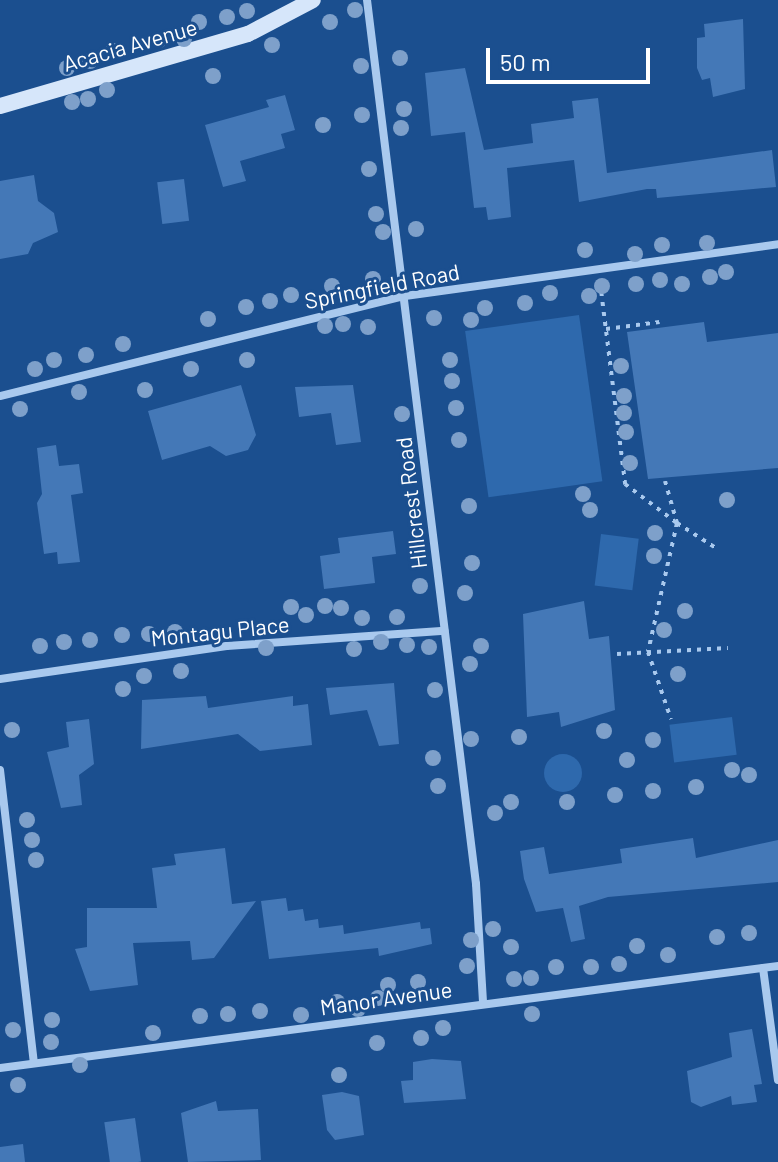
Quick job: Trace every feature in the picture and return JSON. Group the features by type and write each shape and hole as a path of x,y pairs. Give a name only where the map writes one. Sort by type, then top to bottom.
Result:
{"street":[{"name":"Acacia Avenue","path":"0,106 248,34 313,0"},
{"name":"Hillcrest Road","path":"367,0 444,631 483,1003"},
{"name":"Springfield Road","path":"0,396 405,296 778,244"},
{"name":"Montagu Place","path":"0,679 227,646 444,631"},
{"path":"0,770 34,1063"},
{"name":"Manor Avenue","path":"0,1068 778,966"},
{"path":"763,968 778,1080"}],"path":[{"path":"598,268 625,484 716,548"},
{"path":"606,329 660,322"},
{"path":"665,481 677,523 648,652 671,719"},
{"path":"617,654 728,648"}],"shaded area":[{"path":"579,315 602,481 489,497 465,331"},
{"path":"601,534 639,539 632,590 595,586"},
{"path":"732,717 737,755 674,762 669,725"},
{"path":"563,754 577,759 582,773 577,787 563,792 549,787 544,773 549,759"}],"building":[{"path":"743,19 745,89 713,97 710,78 702,80 697,68 697,38 705,37 704,24"},
{"path":"465,68 484,150 533,143 531,124 574,118 572,101 598,98 607,173 772,150 776,187 657,198 656,189 647,189 579,202 574,160 507,168 511,217 488,220 486,207 474,208 465,132 431,136 425,73"},
{"path":"285,95 295,130 281,134 285,148 240,161 246,181 223,187 205,125 269,107 266,100"},
{"path":"34,175 38,201 54,213 58,232 33,243 28,254 0,259 0,181"},
{"path":"184,179 189,221 162,224 157,182"},
{"path":"704,322 707,342 778,333 778,468 648,479 627,332"},
{"path":"241,385 256,435 248,450 226,456 210,446 162,460 148,411"},
{"path":"353,385 361,442 336,445 331,413 299,417 295,387"},
{"path":"56,445 59,466 79,464 83,493 71,495 80,562 58,564 57,552 44,554 37,503 42,494 37,448"},
{"path":"393,531 396,554 372,557 375,583 324,589 320,556 340,553 338,538"},
{"path":"584,601 589,639 609,636 615,710 561,727 559,712 527,717 523,614"},
{"path":"394,683 399,744 379,746 367,710 330,715 326,688"},
{"path":"206,696 208,708 293,696 293,706 308,704 312,745 260,751 238,734 141,749 142,700"},
{"path":"89,719 94,764 79,775 82,805 61,808 47,752 69,747 66,722"},
{"path":"693,838 696,858 778,840 778,882 608,897 579,906 585,939 571,942 563,908 536,912 524,879 520,851 544,847 549,874 622,863 620,849"},
{"path":"225,848 232,904 256,901 214,958 192,960 190,941 133,943 138,985 90,991 75,949 87,947 87,908 157,908 152,868 176,865 174,854"},
{"path":"286,898 288,911 303,909 305,921 318,919 319,928 343,925 344,934 420,922 421,929 430,928 432,944 379,956 378,948 269,959 261,901"},
{"path":"752,1029 762,1084 754,1085 757,1102 732,1105 731,1096 701,1107 691,1102 687,1071 732,1057 729,1033"},
{"path":"432,1059 461,1061 466,1099 404,1103 401,1081 413,1080 413,1062"},
{"path":"342,1092 359,1096 364,1135 335,1140 327,1130 322,1095"},
{"path":"216,1101 218,1111 258,1109 261,1160 188,1162 181,1113"},
{"path":"135,1118 141,1162 110,1162 104,1122"},
{"path":"23,1144 25,1162 0,1162 0,1147"}]}
